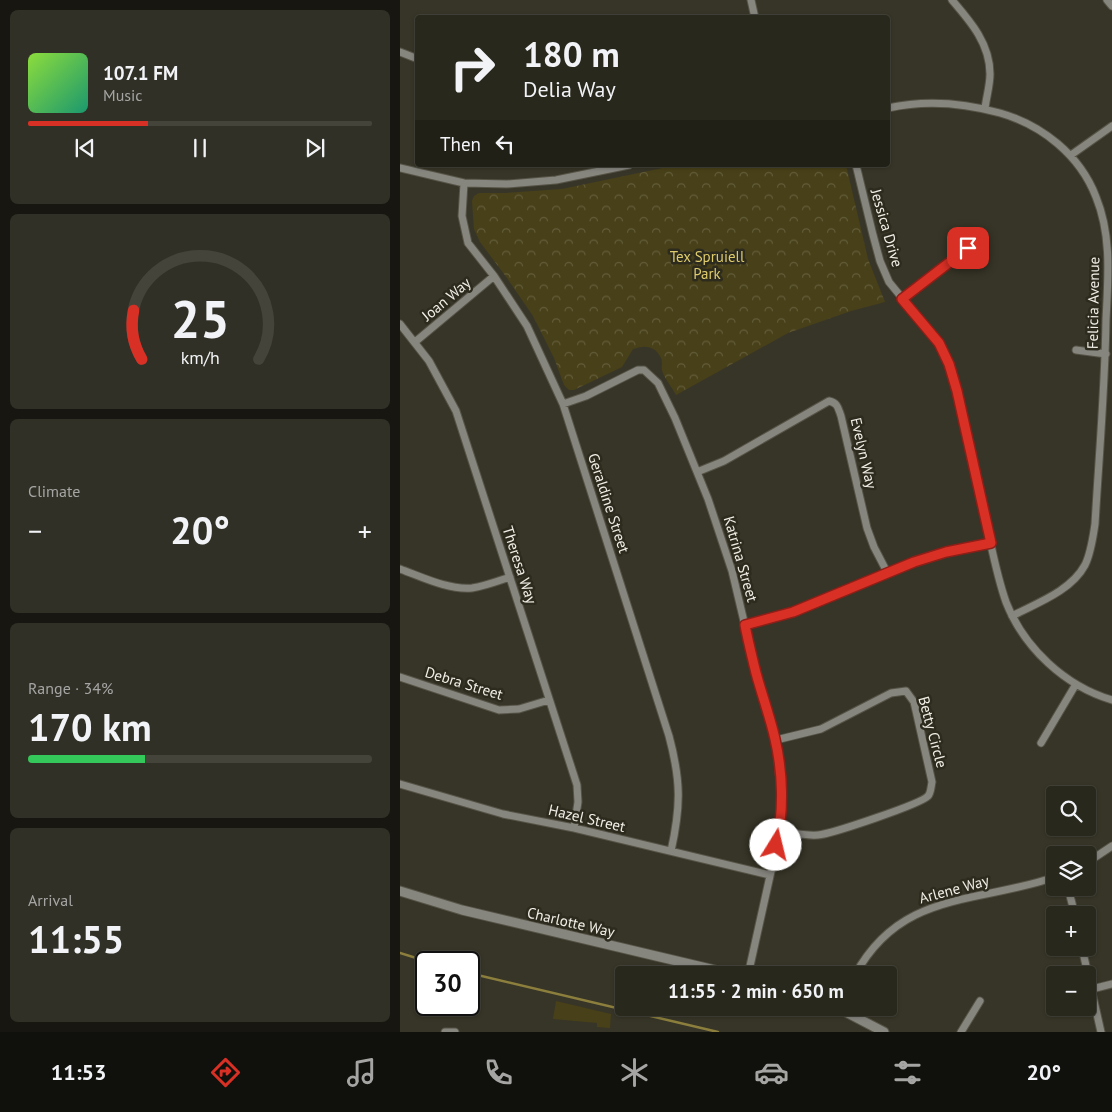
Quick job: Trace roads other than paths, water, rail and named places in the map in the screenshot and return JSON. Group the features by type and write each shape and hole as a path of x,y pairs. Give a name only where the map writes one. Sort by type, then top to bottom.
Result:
{"street":[{"path":"751,0 754,15"},
{"path":"952,0 977,29 983,42 990,74 985,109"},
{"path":"1107,0 1112,6"},
{"path":"400,52 415,58"},
{"name":"Felicia Avenue","path":"890,108 930,104 985,109 1032,125 1071,155 1084,174 1096,195 1107,236 1106,354 1092,546 1085,565 1073,581 1054,594 1012,616"},
{"path":"1071,155 1112,126"},
{"path":"400,168 464,183 507,184 556,180 619,167"},
{"name":"Jessica Drive","path":"856,167 880,261 889,282 939,343 949,364 957,391 1000,580 1012,616 1021,632 1041,656 1057,670 1076,684 1112,700"},
{"name":"Geraldine Street","path":"464,183 462,216 468,243 494,276 527,326 563,404 660,708 676,765 679,790 678,821 671,852"},
{"path":"902,299 968,248"},
{"name":"Joan Way","path":"415,342 494,276"},
{"name":"Theresa Way","path":"400,324 429,361 456,411 577,785 578,802 574,828"},
{"path":"1076,350 1106,354"},
{"name":"Katrina Street","path":"563,404 586,396 638,370 644,370 658,383 675,418 708,499 732,572 756,672 776,740 782,792 780,831 750,966"},
{"name":"Evelyn Way","path":"697,472 724,461 829,401 834,402 841,416 867,528 887,572"},
{"path":"745,625 793,612 914,562 946,552 991,543"},
{"path":"400,569 456,587 480,586 510,577"},
{"name":"Debra Street","path":"400,677 499,710 519,709 550,700"},
{"path":"1041,743 1076,684"},
{"name":"Betty Circle","path":"776,740 821,729 891,693 906,691 914,702 932,782 927,797 911,805 835,831 820,835 804,835 780,831"},
{"name":"Hazel Street","path":"400,784 503,814 574,828 770,875"},
{"path":"1096,857 1112,846"},
{"name":"Arlene Way","path":"860,966 867,955 883,937 902,921 918,912 939,904 1046,879"},
{"name":"Charlotte Way","path":"400,891 462,910 698,966"},
{"path":"1096,988 1112,984"},
{"path":"961,1032 980,1000"},
{"path":"1096,1008 1101,1032"},
{"path":"855,1016 884,1032"},
{"path":"445,1032 454,1032"}],"waterway":[{"path":"400,953 415,958"},
{"path":"480,976 718,1032"}],"park label":[{"name":"Tex Spruiell Park","path":"707,264"}]}
